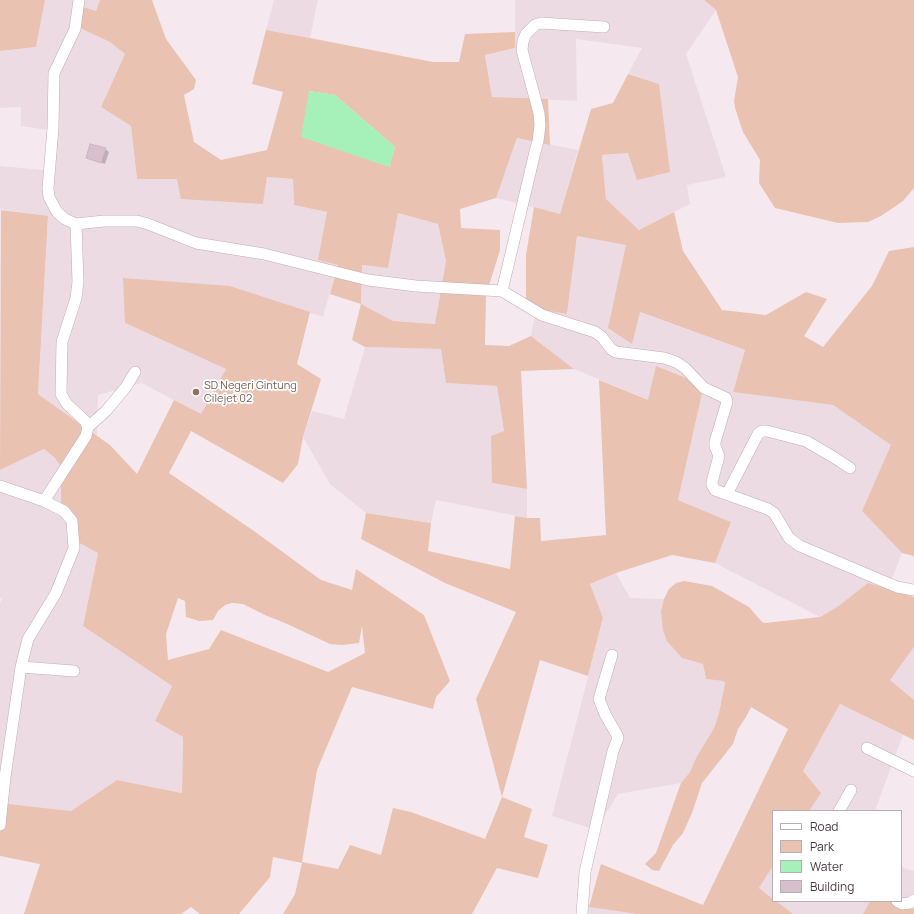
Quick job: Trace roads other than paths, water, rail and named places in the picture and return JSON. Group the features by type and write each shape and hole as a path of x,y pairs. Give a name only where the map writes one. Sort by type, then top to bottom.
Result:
{"street":[{"path":"79,0 75,29 54,73 53,128 48,188 49,197 57,212 64,219 76,224 104,221 137,221 196,243 264,254 368,280 416,286 502,291 542,315 595,332 602,337 611,349 616,352 664,358 676,362 685,368 704,388 726,398 727,402 715,442 719,456 712,482 715,490 768,509 774,513 789,538 800,546 897,587 914,590"},
{"path":"502,291 538,141 540,126 539,113 522,50 523,41 526,34 535,25 541,23 604,27"},
{"path":"76,224 78,282 76,298 62,342 62,394 67,404 85,421 88,427"},
{"path":"44,501 86,436 88,427 106,411 126,387 135,372"},
{"path":"727,494 758,434 762,431 806,441 850,468"},
{"path":"0,486 44,501 64,511 72,521 74,548 56,593 28,640 22,668 5,776 0,826"},
{"path":"582,914 586,872 613,751 618,738 599,699 612,655"},
{"path":"22,668 74,671"},
{"path":"867,748 914,772"},
{"path":"840,810 850,790"},
{"path":"899,902 902,904 910,903 914,900"}],"water":[{"path":"309,91 335,95 395,147 389,167 301,137"}],"place":[{"name":"SD Negeri Gintung Cilejet 02","path":"196,392"}]}
